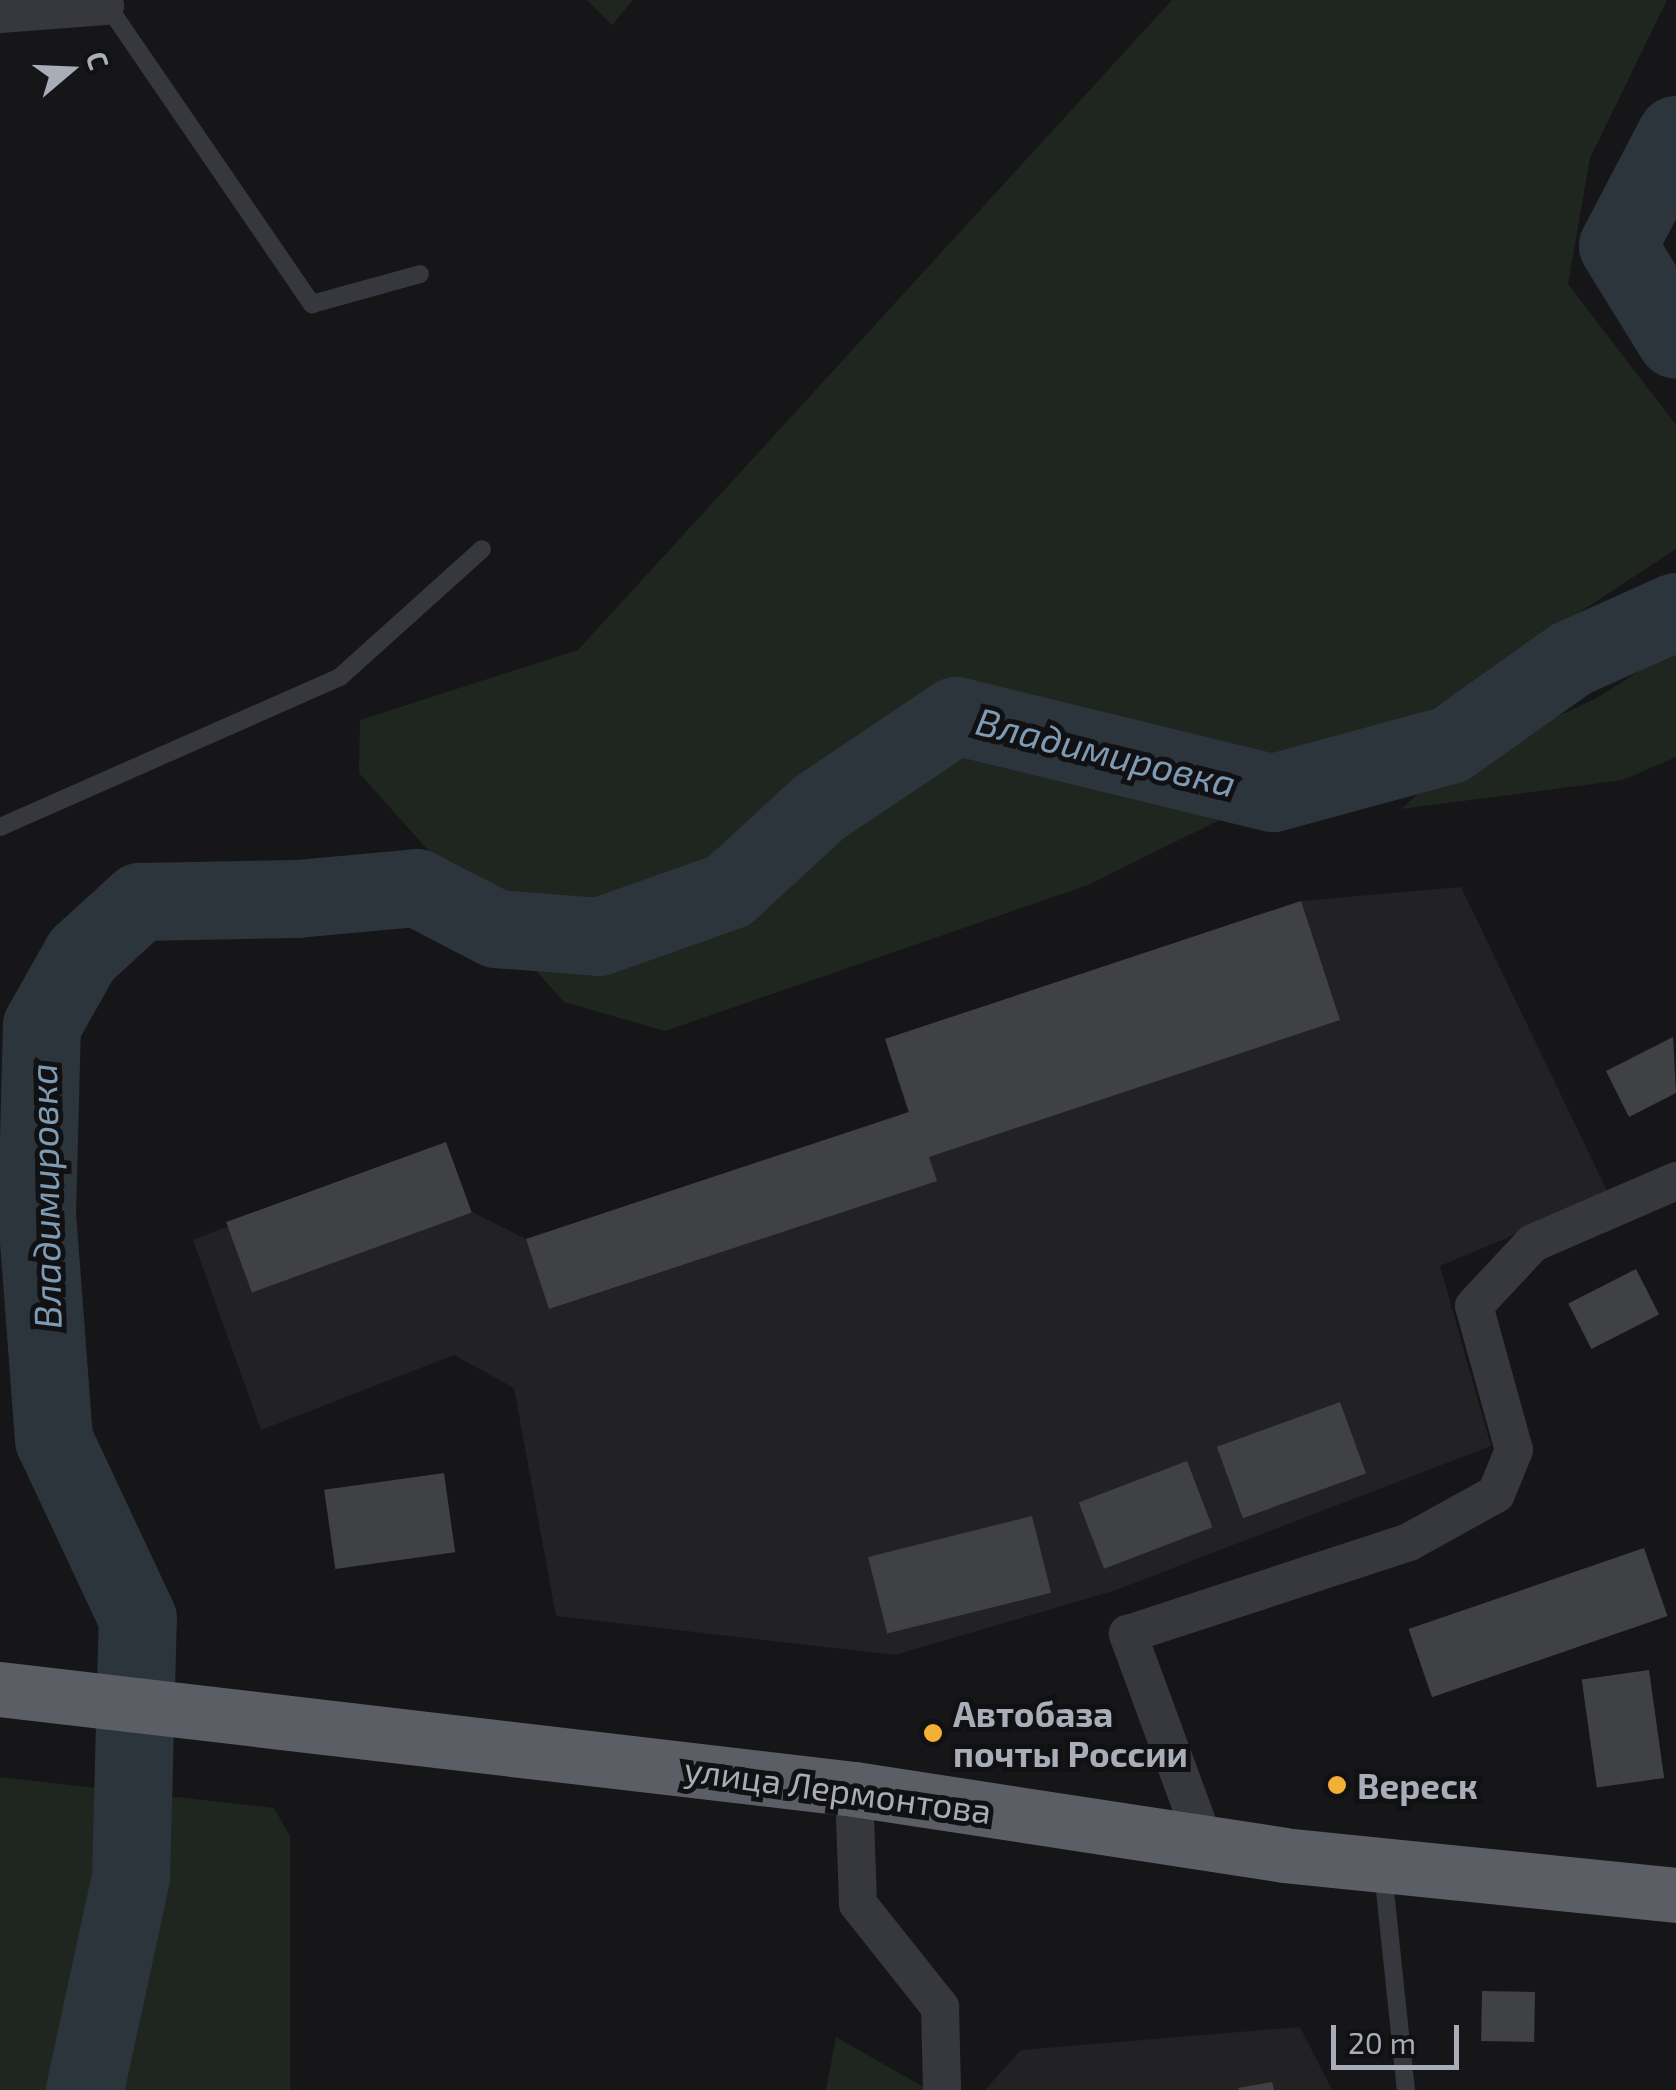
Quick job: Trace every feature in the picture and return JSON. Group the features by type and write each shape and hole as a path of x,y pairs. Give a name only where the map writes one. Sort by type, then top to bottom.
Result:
{"highway":[{"name":"улица Лермонтова","path":"23,1691 854,1789 1383,1864 1676,1895"}],"street":[{"path":"0,14 108,2"},
{"path":"1204,1841 1128,1634 1409,1542 1496,1494 1514,1450 1474,1306 1532,1242 1676,1181"},
{"path":"854,1789 858,1904 940,2007 942,2090"}],"lane":[{"path":"108,2 312,304 420,274"},
{"path":"0,827 340,677 482,549"},
{"path":"1383,1864 1406,2090"}],"shaded area":[{"path":"587,0 633,0 612,25"},
{"path":"1172,0 1667,0 1590,158 1568,284 1676,425 1676,549 1397,732 1088,885 665,1031 564,1002 359,773 360,720 578,650"},
{"path":"1676,648 1676,757 1623,780 1401,809 1448,768 1595,699"},
{"path":"1461,887 1609,1195 1440,1266 1491,1446 1116,1590 895,1655 556,1616 514,1388 454,1355 261,1430 193,1240 446,1142 472,1212 526,1239 908,1112 885,1039 1301,901"},
{"path":"0,1777 274,1808 290,1836 290,2090 0,2090"},
{"path":"1300,2027 1332,2090 985,2090 1021,2050"},
{"path":"836,2037 929,2090 826,2090"}],"building":[{"path":"1301,901 1340,1020 929,1157 937,1181 549,1309 526,1239 909,1112 885,1039"},
{"path":"1673,1037 1676,1093 1629,1117 1606,1071"},
{"path":"446,1142 472,1212 252,1293 226,1222"},
{"path":"1636,1269 1659,1314 1591,1349 1568,1304"},
{"path":"1340,1402 1366,1473 1243,1518 1217,1447"},
{"path":"1187,1461 1212,1527 1104,1569 1079,1503"},
{"path":"444,1473 455,1552 335,1569 324,1490"},
{"path":"1032,1516 1051,1593 887,1634 868,1557"},
{"path":"1644,1548 1667,1616 1432,1697 1409,1629"},
{"path":"1649,1670 1664,1778 1597,1787 1582,1679"},
{"path":"1482,1991 1535,1992 1534,2042 1481,2041"},
{"path":"1272,2082 1274,2090 1238,2088"}],"waterway":[{"name":"Владимировка","path":"1676,135 1618,246 1676,340"},
{"name":"Владимировка","path":"85,2090 131,1878 138,1619 54,1440 37,1216 42,1026 82,955 140,902 297,899 417,888 496,929 599,937 729,891 819,808 956,716 1273,793 1450,745 1571,659 1676,612"}],"place":[{"name":"Автобаза почты России","path":"933,1733"},
{"name":"Вереск","path":"1337,1785"}]}
